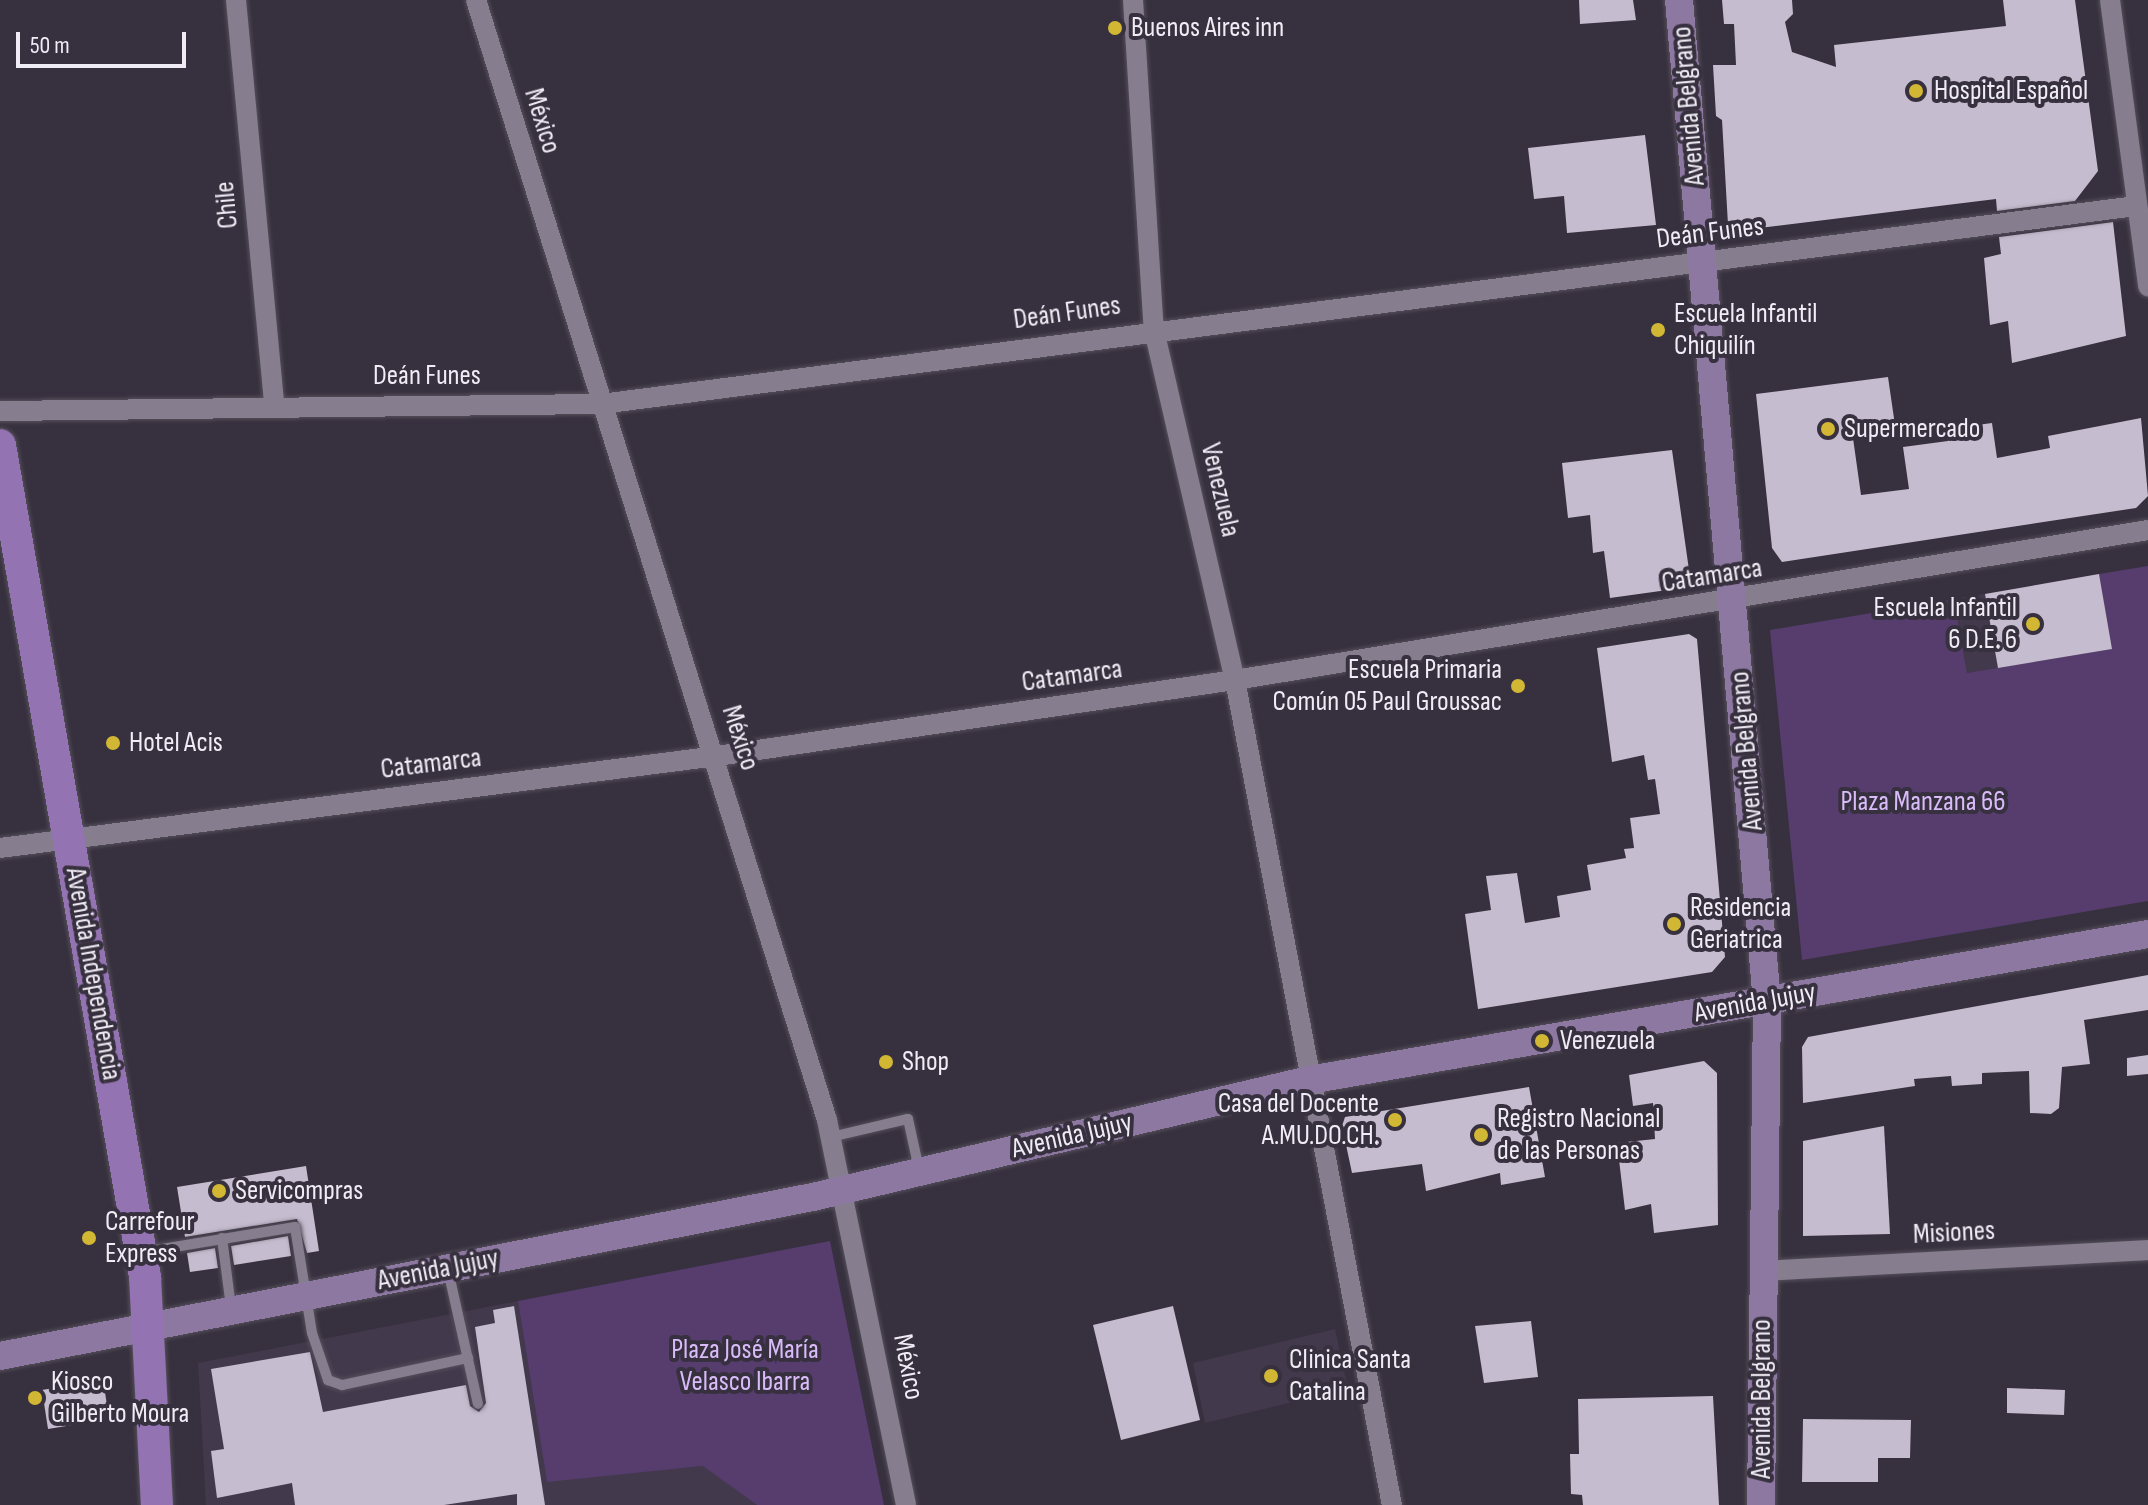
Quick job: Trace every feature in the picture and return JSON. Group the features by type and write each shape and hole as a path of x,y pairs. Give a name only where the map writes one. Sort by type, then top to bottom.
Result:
{"main road":[{"name":"Avenida Belgrano","path":"1679,0 1767,1001 1761,1505"},
{"name":"Avenida Independencia","path":"0,445 141,1252 149,1328 157,1505"},
{"name":"Avenida Jujuy","path":"0,1356 844,1189 1309,1080 2148,934"}],"street":[{"name":"Chile","path":"236,0 274,404"},
{"name":"México","path":"476,0 601,404 717,756 831,1137 906,1505"},
{"name":"Venezuela","path":"1133,0 1154,330 1235,680 1392,1505"},
{"path":"2110,0 2148,286"},
{"name":"Deán Funes","path":"0,411 274,404 601,404 1154,330 2137,206"},
{"name":"Catamarca","path":"0,848 717,756 1235,680 1734,601 2148,530"},
{"name":"Misiones","path":"1763,1271 2148,1250"}],"lane":[{"path":"831,1137 908,1119 919,1171"},
{"path":"141,1252 295,1227 306,1297 328,1380 342,1385 468,1358"},
{"path":"222,1238 232,1312"},
{"path":"448,1268 478,1404"}],"shaded area":[{"name":"Escuela Infantil 6 D.E. 6","path":"2099,574 2112,649 1967,673 1954,599"},
{"path":"518,1301 547,1481 704,1466 757,1505 206,1505 198,1363"},
{"name":"Clinica Santa Catalina","path":"1335,1329 1348,1389 1205,1423 1193,1363"}],"green space":[{"name":"Plaza Manzana 66","path":"2148,566 2148,901 1802,960 1770,630 1954,599 1967,673 2111,649 2099,574"},
{"name":"Plaza José María Velasco Ibarra","path":"830,1241 884,1505 757,1505 703,1466 547,1482 518,1301"}],"building":[{"path":"1579,0 1633,0 1636,20 1580,24"},
{"name":"Hospital Español","path":"1722,0 1792,0 1793,14 1785,22 1792,52 1836,67 1834,45 2006,26 2003,0 2075,0 2098,171 2075,201 1997,211 1996,199 1735,231 1728,225 1722,120 1716,116 1713,65 1736,65 1734,24 1724,24"},
{"path":"1645,135 1656,225 1567,233 1564,196 1534,199 1528,148"},
{"path":"2113,222 2126,336 2012,363 2008,321 1990,325 1984,258 2001,254 1999,237"},
{"path":"1888,377 1896,432 1853,438 1861,495 1909,489 1903,447 1948,441 1947,429 1992,423 1997,458 2050,448 2048,436 2141,418 2148,496 2136,508 1782,562 1772,548 1756,394"},
{"path":"1672,450 1690,577 1682,588 1610,598 1604,551 1593,553 1590,515 1568,518 1562,463"},
{"name":"Escuela Infantil 6 D.E. 6","path":"2099,574 2112,649 1998,668 1985,594"},
{"path":"1689,634 1697,639 1725,957 1712,972 1478,1009 1465,914 1491,910 1486,876 1517,873 1525,923 1560,917 1557,896 1591,890 1587,865 1626,858 1624,849 1634,848 1630,818 1660,814 1655,779 1648,780 1644,755 1612,762 1597,648"},
{"path":"2148,975 2148,1010 2084,1020 2090,1064 2062,1067 2059,1108 2051,1114 2030,1113 2029,1071 1982,1073 1982,1084 1952,1086 1951,1076 1914,1079 1915,1086 1803,1103 1802,1047 1808,1037"},
{"path":"2148,1055 2148,1074 2127,1076 2127,1058"},
{"path":"1704,1061 1717,1073 1718,1225 1654,1233 1651,1204 1625,1210 1617,1143 1655,1139 1653,1103 1633,1106 1629,1075"},
{"path":"1529,1087 1545,1177 1501,1185 1500,1173 1426,1191 1422,1164 1352,1173 1342,1126 1345,1117"},
{"path":"1884,1126 1890,1234 1803,1236 1803,1141"},
{"path":"306,1166 319,1251 307,1253 297,1219 185,1237 177,1187"},
{"path":"288,1236 291,1256 234,1265 231,1246"},
{"path":"215,1248 218,1268 190,1272 187,1253"},
{"path":"514,1306 545,1505 517,1505 517,1494 444,1505 295,1505 292,1483 217,1498 211,1451 224,1449 211,1369 310,1352 323,1412 466,1385 470,1406 479,1412 486,1403 475,1327 495,1323 493,1310"},
{"path":"1173,1306 1200,1420 1121,1440 1093,1325"},
{"path":"1531,1321 1538,1377 1484,1383 1475,1326"},
{"path":"87,1382 105,1392 109,1419 48,1429 42,1390"},
{"path":"2007,1388 2065,1390 2064,1415 2007,1413"},
{"path":"1713,1396 1719,1505 1583,1505 1582,1495 1571,1494 1570,1454 1579,1454 1578,1399"},
{"path":"1803,1419 1911,1420 1910,1458 1878,1458 1878,1482 1802,1482"}],"place":[{"name":"Buenos Aires inn","path":"1115,28"},
{"name":"Hospital Español","path":"1916,91"},
{"name":"Escuela Infantil Chiquilín","path":"1658,330"},
{"name":"Supermercado","path":"1828,429"},
{"name":"Escuela Infantil 6 D.E. 6","path":"2033,624"},
{"name":"Escuela Primaria Común 05 Paul Groussac","path":"1518,686"},
{"name":"Hotel Acis","path":"113,743"},
{"name":"Residencia Geriatrica","path":"1674,924"},
{"name":"Venezuela","path":"1542,1041"},
{"name":"Shop","path":"886,1062"},
{"name":"Casa del Docente A.MU.DO.CH.","path":"1395,1120"},
{"name":"Registro Nacional de las Personas","path":"1481,1135"},
{"name":"Servicompras","path":"219,1191"},
{"name":"Carrefour Express","path":"89,1238"},
{"name":"Clinica Santa Catalina","path":"1271,1376"},
{"name":"Kiosco Gilberto Moura","path":"35,1398"}]}
